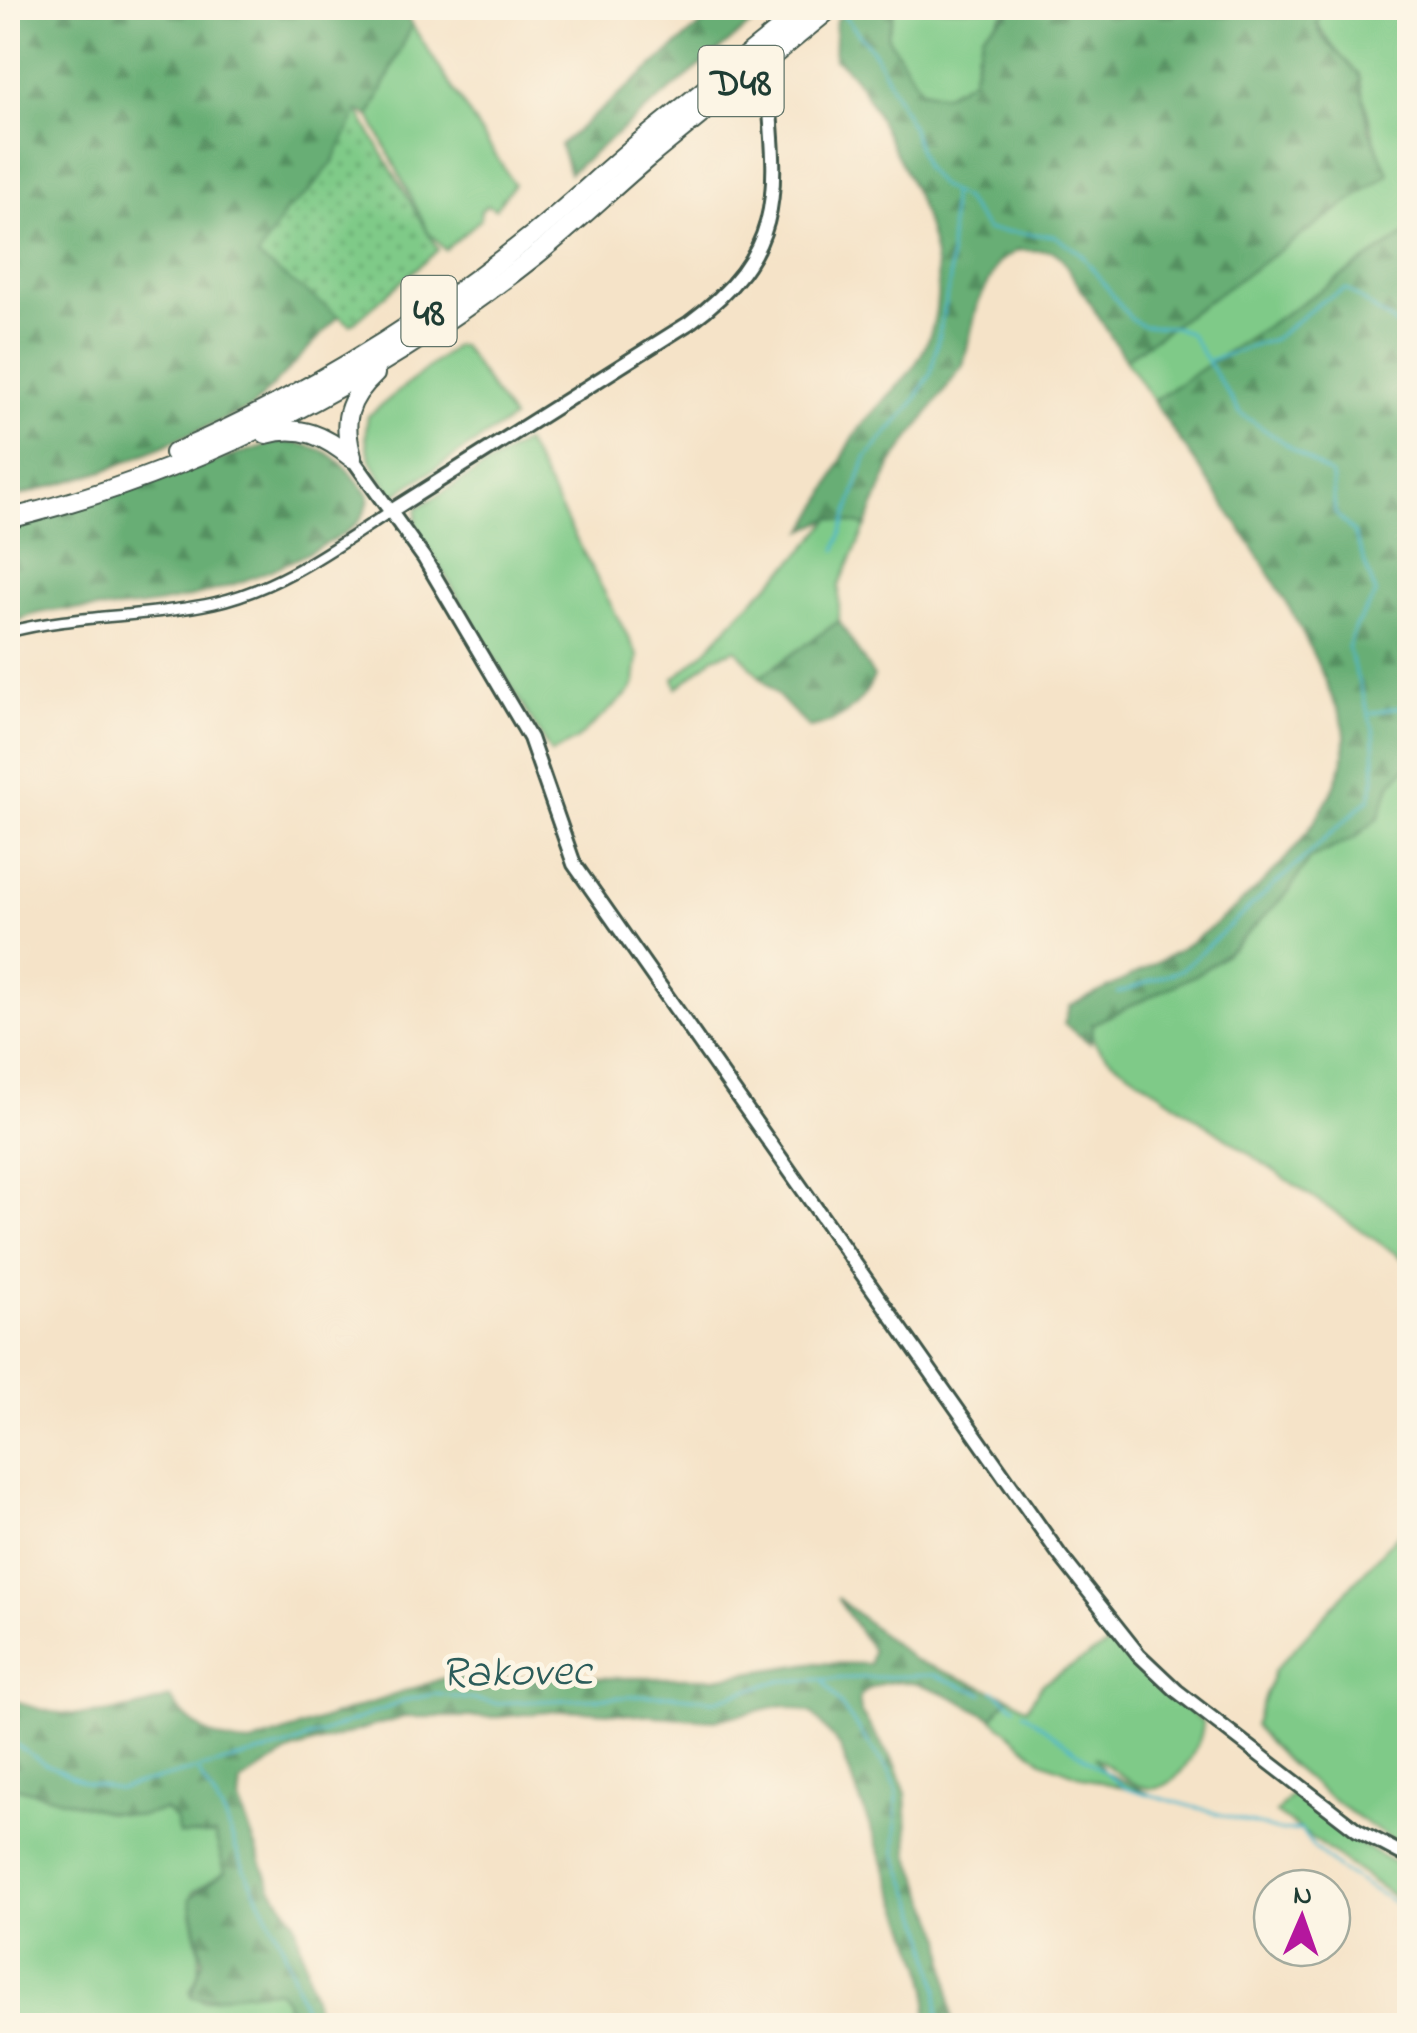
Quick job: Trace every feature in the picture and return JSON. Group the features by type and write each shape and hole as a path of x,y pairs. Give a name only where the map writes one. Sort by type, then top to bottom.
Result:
{"highway":[{"name":"D48","path":"646,148 806,8"},
{"name":"D48","path":"646,148 831,8"},
{"name":"48","path":"216,449 315,401 398,353 533,257 646,148"},
{"name":"48","path":"8,508 157,461 362,354 522,243 646,148"},
{"name":"48","path":"352,458 345,427 349,406 361,388 398,353"},
{"name":"48","path":"8,519 114,488 278,430 302,430 324,437 352,458"}],"main road":[{"path":"392,510 689,322 731,287 756,250 774,197 767,76"},
{"path":"352,458 392,510 530,738 574,864 1059,1554 1139,1655 1167,1682 1358,1830 1410,1858"}],"street":[{"path":"8,632 194,607 238,596 301,569 392,510"}],"green space":[{"path":"8,8 400,8 412,25 370,116 358,112 333,162 308,193 286,211 258,257 340,315 252,408 104,471 8,499"},
{"path":"721,8 771,8 569,173 560,145"},
{"path":"851,8 895,8 887,36 921,90 944,95 972,79 983,33 1014,8 1319,11 1317,24 1323,38 1359,74 1369,130 1389,174 1125,359 1061,257 1053,251 1018,250 999,262 978,303 963,365 892,463 866,526 831,518 805,530 855,435 915,365 929,338 936,311 934,254 918,199 868,99 853,76 834,59 836,20"},
{"path":"895,8 1014,8 1002,14 977,53 972,79 944,95 921,90 887,37"},
{"path":"1295,8 1409,8 1409,232 1153,401 1125,359 1388,174 1358,82 1313,12"},
{"path":"412,25 514,184 495,209 487,205 481,210 480,220 445,250 428,231 370,116"},
{"path":"358,111 438,250 351,325 258,257 286,211 308,193 333,162"},
{"path":"1409,232 1409,764 1391,784 1379,817 1356,837 1309,859 1289,891 1233,948 1198,974 1092,1024 1090,1043 1064,1024 1070,1006 1185,946 1248,897 1306,834 1327,801 1341,767 1345,735 1310,648 1270,574 1153,401"},
{"path":"455,346 462,346 512,419 393,496 368,449 368,416"},
{"path":"279,441 321,450 358,482 369,495 368,505 353,527 296,559 221,588 143,606 44,612 18,621 8,630 8,528"},
{"path":"525,442 638,656 635,683 629,693 576,740 551,753 416,527 417,508"},
{"path":"831,518 866,526 839,586 839,621 760,677 736,649 714,657 677,688 674,678 706,650"},
{"path":"839,621 874,677 848,711 809,728 760,677"},
{"path":"1409,764 1409,1263 1115,1062 1097,1046 1092,1024 1198,974 1233,948 1289,891 1309,859 1356,837 1379,817 1391,784"},
{"path":"1409,1522 1409,1848 1325,1794 1282,1757 1254,1725 1274,1671"},
{"path":"837,1598 914,1660 1009,1697 992,1718 944,1693 908,1682 874,1686 859,1697 861,1713 896,1765 906,1794 909,1854 943,1936 953,2025 926,2025 928,1989 923,1967 840,1747 812,1713 783,1705 715,1720 567,1710 499,1717 404,1717 293,1750 241,1782 239,1802 271,1888 294,1919 321,2025 289,2025 286,2000 279,1991 191,1996 203,1960 190,1898 225,1872 215,1835 179,1835 175,1819 165,1810 140,1816 104,1811 8,1785 8,1697 28,1706 68,1714 108,1713 170,1698 205,1732 227,1741 251,1744 444,1678 715,1678 812,1663 870,1664 872,1650"},
{"path":"1114,1641 1144,1674 1203,1722 1200,1739 1189,1760 1175,1779 1164,1786 1153,1788 1131,1782 1095,1757 1104,1772 1148,1793 1088,1779 1042,1761 992,1718 1009,1697 1027,1708 1042,1684"},
{"path":"8,1785 104,1811 140,1816 165,1810 215,1835 225,1872 193,1892 199,1965 190,1991 203,2001 260,1987 279,1991 286,2000 289,2025 8,2025"},
{"path":"1295,1790 1360,1844 1409,1870 1409,1907 1276,1813"}],"waterway":[{"path":"838,8 875,54 911,126 924,167 940,186 963,198 987,230 1055,236 1081,254 1131,319 1143,326 1175,327 1190,334 1240,413 1332,476 1335,513 1354,533 1376,594 1355,627 1348,648 1374,732 1375,777 1370,798 1181,970 1118,993"},
{"path":"836,550 866,458 912,405 931,373 950,280 951,192"},
{"path":"1210,360 1274,339 1322,301 1346,289 1410,335"},
{"path":"1372,713 1410,705"},
{"name":"Rakovec","path":"8,1739 45,1764 87,1783 119,1789 285,1747 410,1699 436,1694 495,1703 671,1695 715,1700 778,1681 934,1675 983,1694"},
{"path":"824,1682 891,1774 897,1791 896,1854 926,1931 938,1988 938,2026"},
{"name":"Rakovec","path":"993,1690 1015,1707"},
{"name":"Rakovec","path":"1023,1712 1126,1788 1279,1831 1301,1830 1314,1848 1339,1869 1410,1912"},
{"path":"199,1772 225,1817 240,1860 283,1946 310,2026"}]}
